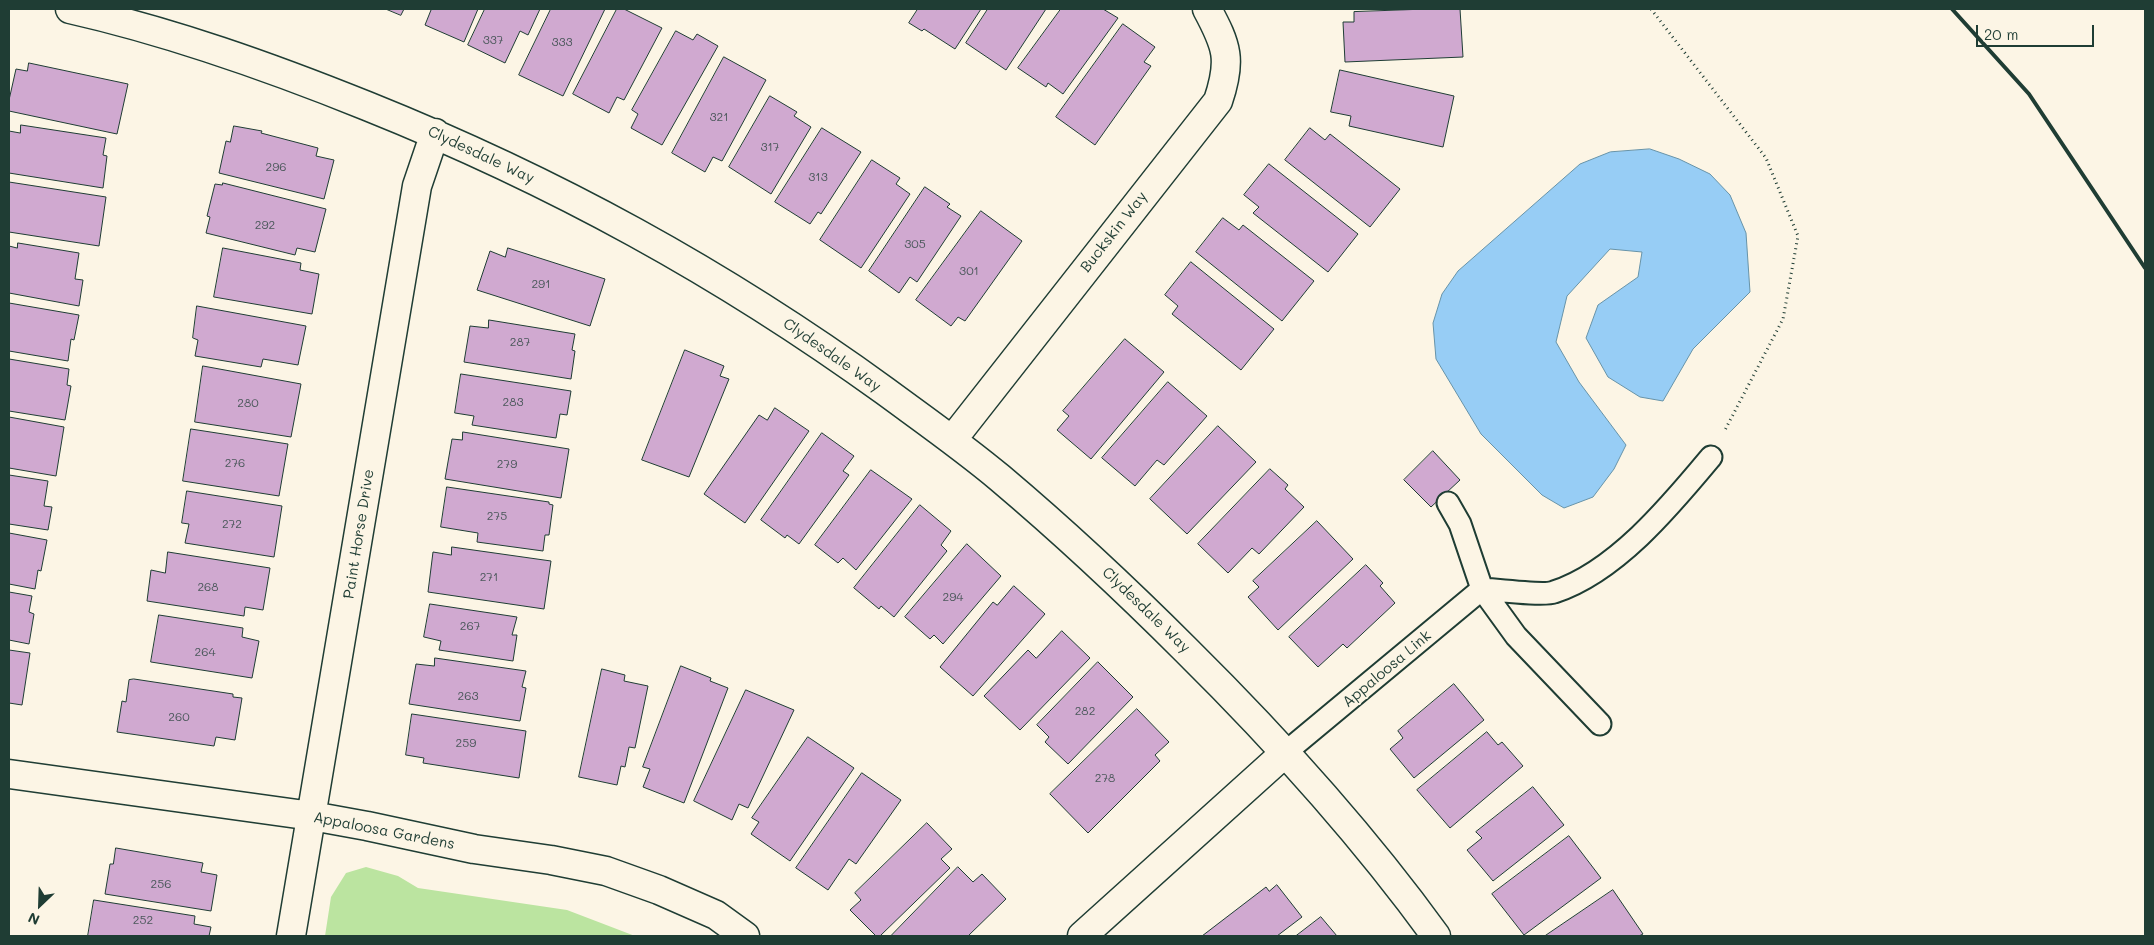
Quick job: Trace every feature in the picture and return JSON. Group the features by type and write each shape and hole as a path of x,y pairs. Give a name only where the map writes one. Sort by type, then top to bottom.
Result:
{"street":[{"name":"Clydesdale Way","path":"70,9 187,39 293,77 435,133 587,205 714,276 814,340 952,440 998,476 1116,580 1286,752 1402,889 1436,936"},
{"name":"Buckskin Way","path":"952,440 1218,101 1226,77 1226,51 1207,9"},
{"name":"Paint Horse Drive","path":"291,936 417,186 435,133"},
{"name":"Appaloosa Link","path":"1082,936 1286,752"},
{"name":"Appaloosa Gardens","path":"9,774 312,816 368,826 474,850 551,860 606,871 659,890 716,915 745,936"}],"lane":[{"path":"1482,590 1553,593 1598,572 1666,512 1711,457"},
{"path":"1448,503 1460,524 1482,590 1516,636 1600,724"},
{"name":"Appaloosa Link","path":"1286,752 1482,590"}],"path":[{"path":"1651,9 1766,158 1798,236 1782,318 1711,457"}],"green space":[{"path":"366,867 398,876 418,888 567,910 635,936 325,936 331,897 346,873"}],"water":[{"path":"1650,149 1679,159 1710,174 1730,195 1746,233 1750,292 1693,349 1663,401 1640,397 1608,377 1586,338 1598,305 1638,277 1642,252 1610,249 1567,296 1556,342 1579,382 1626,445 1614,469 1593,497 1564,508 1542,495 1481,434 1436,359 1433,323 1442,294 1458,271 1580,164 1610,152"}],"building":[{"path":"386,9 404,9 401,15"},
{"path":"429,9 478,9 464,42 425,25 431,10"},
{"path":"485,9 540,9 528,35 520,31 505,63 468,45"},
{"path":"551,9 605,9 563,96 519,75"},
{"path":"617,9 624,9 662,28 624,100 617,97 609,113 573,94"},
{"path":"918,9 981,9 955,49 924,29 922,31 909,23"},
{"path":"988,9 1046,9 1006,70 966,43"},
{"path":"1061,9 1103,9 1118,18 1063,94 1048,83 1046,87 1018,68"},
{"path":"1460,9 1463,57 1345,62 1343,22 1354,22 1354,12"},
{"path":"1123,24 1155,47 1144,62 1151,66 1095,145 1056,117"},
{"path":"676,31 693,40 697,34 718,46 662,145 631,128 638,114 632,110"},
{"path":"724,57 766,80 722,161 713,157 705,172 672,153"},
{"path":"29,63 128,84 117,134 9,111 9,100 16,69 27,71"},
{"path":"1340,70 1454,96 1443,147 1349,126 1351,116 1331,112"},
{"path":"770,96 797,112 794,116 811,127 771,194 729,167"},
{"path":"21,125 106,138 103,155 107,156 103,188 9,173 9,131 20,133"},
{"path":"234,126 262,131 261,133 318,148 316,156 334,160 324,199 219,173 226,141 230,142"},
{"path":"822,128 861,152 821,214 818,212 810,224 775,202"},
{"path":"1310,128 1325,140 1330,134 1400,189 1370,227 1285,160"},
{"path":"872,160 900,178 896,184 910,194 861,268 820,240"},
{"path":"1269,164 1358,234 1328,272 1253,213 1259,207 1244,195"},
{"path":"9,182 106,197 99,246 9,232"},
{"path":"223,183 326,209 315,252 297,248 295,255 206,233 210,217 207,216 215,184 222,185"},
{"path":"925,187 950,204 947,207 961,216 917,282 910,277 899,293 869,271"},
{"path":"981,211 1022,241 965,321 958,317 951,326 916,300"},
{"path":"1223,218 1239,230 1243,225 1314,281 1282,321 1196,252"},
{"path":"18,243 79,253 75,279 83,280 79,306 9,293 9,246 17,248"},
{"path":"223,248 301,263 300,270 319,274 312,314 214,297"},
{"path":"508,248 605,279 590,326 477,290 490,251 505,257"},
{"path":"1191,262 1274,329 1241,370 1172,314 1178,306 1165,295"},
{"path":"9,303 79,315 74,340 71,339 68,361 9,351"},
{"path":"197,306 306,326 298,365 263,359 261,367 195,356 198,340 193,338"},
{"path":"489,320 575,334 572,350 575,351 571,379 464,362 470,326 488,328"},
{"path":"1125,339 1164,372 1091,459 1057,430 1069,416 1063,411"},
{"path":"685,350 724,366 720,376 729,379 689,477 642,460"},
{"path":"9,359 69,369 67,385 71,386 65,420 9,411"},
{"path":"203,366 301,384 291,437 195,422"},
{"path":"461,374 571,391 567,415 560,414 556,438 472,425 474,416 455,413"},
{"path":"1168,382 1207,416 1164,465 1157,460 1135,486 1102,458"},
{"path":"775,408 809,431 745,523 704,494 759,415 767,420"},
{"path":"9,417 64,427 56,476 9,468"},
{"path":"1218,426 1256,462 1187,534 1150,499"},
{"path":"191,429 288,444 279,496 183,481"},
{"path":"463,432 569,449 561,498 445,479 452,439 462,440"},
{"path":"822,433 854,456 843,471 849,475 799,544 787,535 785,538 761,520"},
{"path":"1433,451 1460,480 1431,507 1404,480"},
{"path":"1270,469 1288,485 1285,489 1304,507 1259,554 1252,548 1228,573 1198,544"},
{"path":"871,470 912,499 856,570 843,558 838,563 815,545"},
{"path":"9,475 48,481 44,506 52,507 48,530 9,524"},
{"path":"447,487 549,502 549,504 553,505 549,535 545,535 543,551 477,542 478,533 441,527"},
{"path":"187,491 282,506 274,557 185,543 189,524 182,523"},
{"path":"920,505 951,531 941,545 947,551 894,617 881,606 879,609 854,588"},
{"path":"1317,521 1353,559 1278,630 1248,597 1259,587 1253,581"},
{"path":"9,533 47,540 41,571 38,570 35,589 9,584"},
{"path":"967,544 1001,576 943,644 934,635 930,639 905,617"},
{"path":"452,547 551,561 544,609 428,592 433,552 451,555"},
{"path":"168,552 270,568 263,610 245,607 244,616 147,601 151,570 165,573"},
{"path":"1366,565 1383,583 1380,586 1395,603 1347,648 1343,644 1318,667 1289,637"},
{"path":"1014,586 1045,614 973,696 940,667 993,602 997,605"},
{"path":"9,592 32,596 29,612 34,614 29,644 9,640"},
{"path":"430,604 517,617 512,635 517,635 513,661 439,650 441,641 424,637"},
{"path":"159,615 243,628 242,637 259,641 252,678 151,662"},
{"path":"1062,631 1090,658 1020,730 984,696 1028,650 1036,658"},
{"path":"9,650 30,653 22,705 9,703"},
{"path":"435,658 526,671 522,687 526,688 520,721 409,704 416,664 434,666"},
{"path":"1098,662 1133,697 1068,764 1045,742 1049,737 1037,725"},
{"path":"681,666 711,678 710,681 728,688 684,803 643,787 650,769 643,767"},
{"path":"602,669 625,675 624,681 648,686 635,748 629,747 625,767 621,766 617,785 579,777"},
{"path":"134,679 233,694 233,697 242,698 235,740 216,737 214,746 117,732 122,701 126,702 129,680"},
{"path":"1454,684 1484,720 1414,778 1390,749 1403,738 1398,731"},
{"path":"746,690 794,710 748,808 739,804 732,820 694,801"},
{"path":"1137,709 1169,742 1155,755 1160,761 1088,833 1050,794"},
{"path":"412,714 526,731 519,778 423,763 424,758 406,755"},
{"path":"1487,732 1498,745 1502,742 1523,766 1450,828 1417,790"},
{"path":"808,737 854,768 790,861 751,834 759,822 752,818"},
{"path":"862,773 901,800 856,864 849,859 828,890 796,868"},
{"path":"1533,787 1564,825 1493,881 1467,850 1482,838 1476,832"},
{"path":"927,823 952,849 941,859 950,868 880,936 876,936 850,910 861,900 855,893"},
{"path":"1569,836 1601,878 1524,935 1492,894"},
{"path":"116,848 203,863 201,872 217,875 211,911 105,894 110,864 113,864"},
{"path":"958,867 973,882 982,874 1006,899 968,936 891,936"},
{"path":"1277,885 1302,917 1277,936 1202,936 1266,887 1269,891"},
{"path":"1613,890 1643,934 1639,936 1545,936"},
{"path":"94,900 195,916 194,924 211,927 209,936 88,936"},
{"path":"1321,917 1337,936 1296,936"}],"railway":[{"path":"1952,9 2029,94 2145,268"}]}
